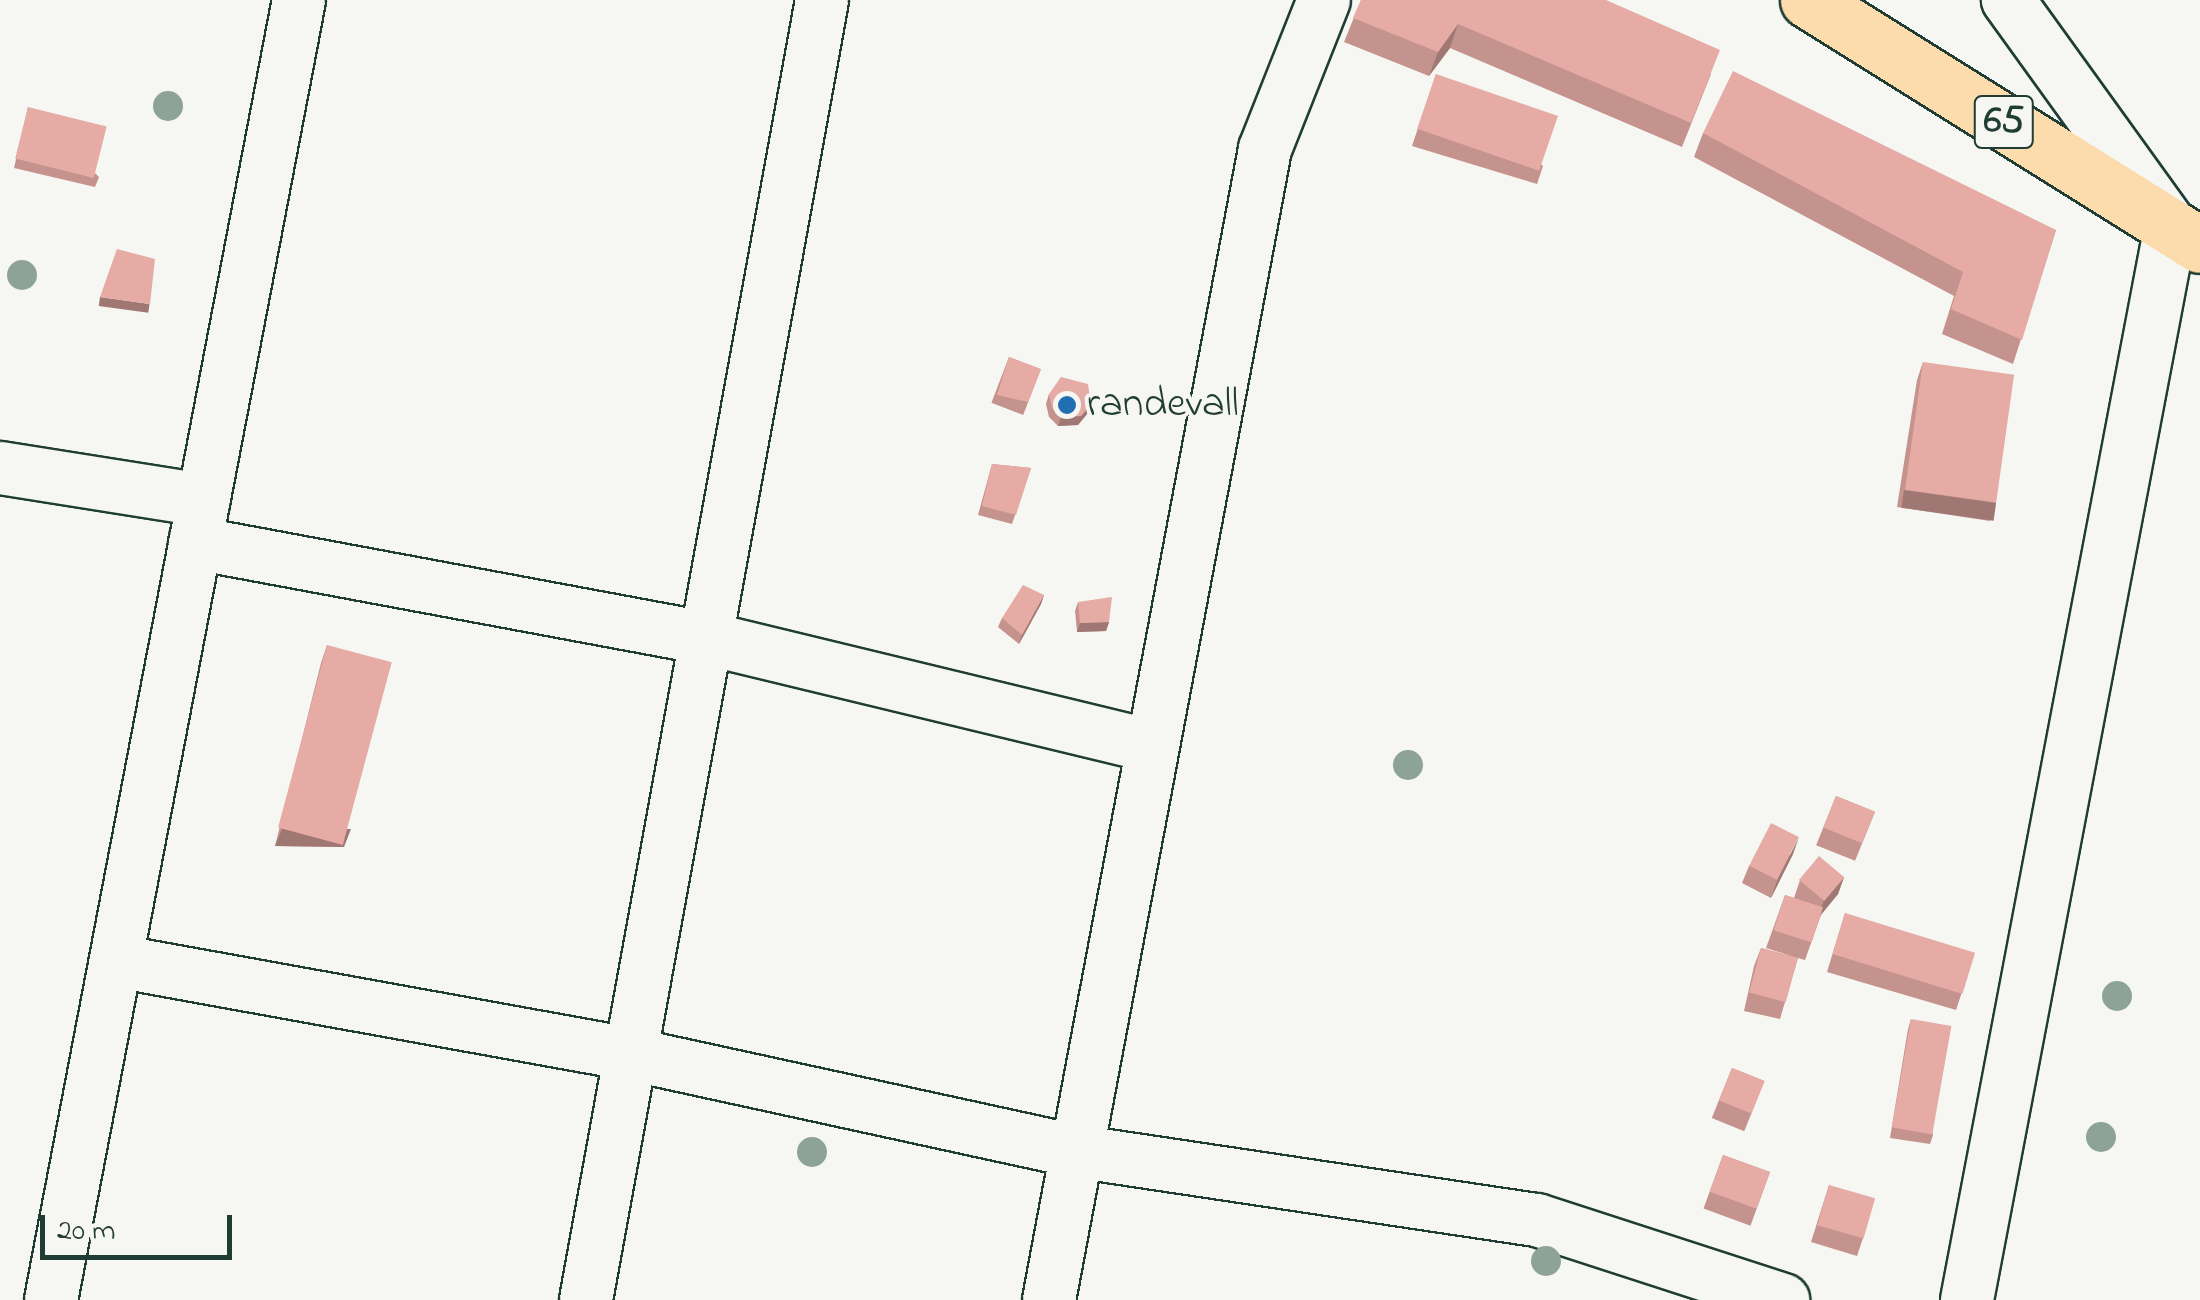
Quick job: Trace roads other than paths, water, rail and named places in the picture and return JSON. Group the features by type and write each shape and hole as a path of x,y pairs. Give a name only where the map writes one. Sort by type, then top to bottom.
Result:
{"main road":[{"name":"65","path":"1808,0 2185,236"}],"street":[{"path":"55,1299 299,0"},
{"path":"586,1300 822,0"},
{"path":"1049,1300 1082,1152 1152,746 1265,149 1324,0"},
{"path":"1967,1300 2185,236 2008,0"},
{"path":"0,468 199,522 1152,746"},
{"path":"116,960 630,1054 1082,1152 1537,1220 1784,1300"}],"place":[{"name":"randevall","path":"1067,405"}]}
